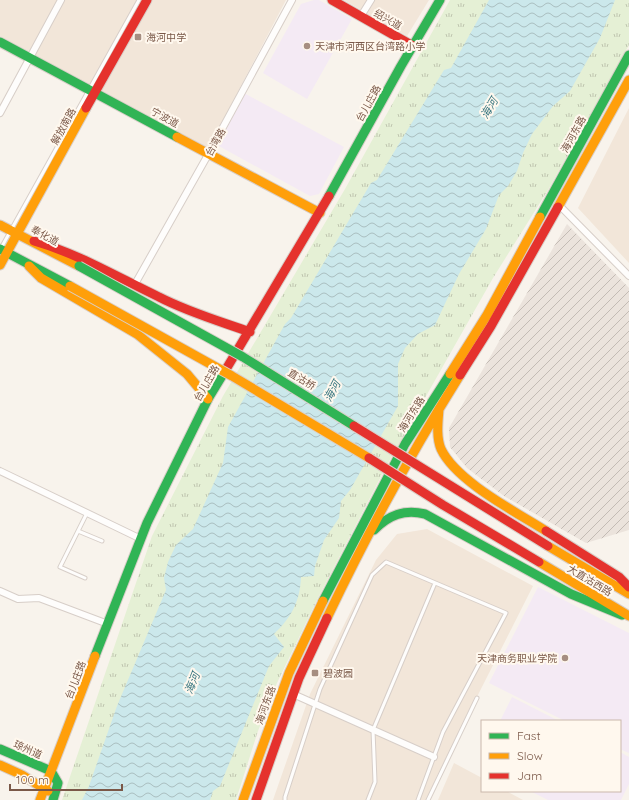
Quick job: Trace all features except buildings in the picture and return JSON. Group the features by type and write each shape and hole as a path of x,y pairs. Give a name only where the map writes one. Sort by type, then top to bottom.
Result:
{"main road":[{"name":"解放南路","path":"0,265 2,250 92,90 147,0"},
{"name":"绍兴道","path":"332,0 413,46"},
{"name":"台儿庄路","path":"40,800 147,523 208,399 250,332 320,213 440,0"},
{"name":"宁波道","path":"0,42 320,213"},
{"name":"海河东路","path":"243,800 289,673 330,585 406,444 487,315 629,55"},
{"path":"256,800 293,694 332,608 367,539 421,437 491,326 629,80"},
{"name":"奉化道","path":"0,225 79,266"},
{"path":"30,240 57,246 136,284 175,305 250,332"},
{"path":"2,250 22,260 42,278 137,334 187,374 208,399"},
{"name":"大直沽西路","path":"22,260 232,376 335,436 443,505 629,617"},
{"name":"直沽桥","path":"79,266 243,357 548,546"},
{"path":"439,409 438,433 441,448 451,464 473,484 618,576 629,587"},
{"path":"367,539 381,523 396,513 414,511 425,514 571,594 629,617"},
{"name":"大直沽西路","path":"548,546 629,594"},
{"name":"琼州道","path":"0,749 51,771"},
{"path":"0,765 22,775 44,788 54,798"},
{"path":"51,771 58,783 54,798"}],"street":[{"path":"0,113 61,0"},
{"name":"台湾路","path":"136,284 292,0"},
{"path":"361,16 371,0"},
{"path":"559,205 629,276"},
{"path":"0,471 141,539"},
{"path":"0,591 18,599 39,598 108,624"},
{"path":"293,694 434,757"}],"lane":[{"name":"解放南路","path":"92,90 139,0"},
{"path":"85,578 60,567 87,513"},
{"path":"78,531 102,541"},
{"path":"285,800 284,797 320,689 372,575 386,562 506,613 443,732 418,800"},
{"path":"368,800 375,782 373,730 435,583"},
{"path":"428,800 477,698"}],"shaded area":[{"path":"0,0 286,0 208,149 0,36"},
{"name":"天津市河西区台湾路小学","path":"319,0 352,19 307,99 263,73 301,4"},
{"path":"344,0 429,0 407,36"},
{"path":"244,93 344,147 319,194 310,196 217,145"},
{"path":"629,108 629,263 578,208"},
{"path":"567,224 629,288 629,530 586,543 504,496 467,468 450,447 449,428"},
{"name":"碧波园","path":"427,529 533,586 437,776 427,800 273,800 310,694 376,560 397,534"},
{"name":"天津商务职业学院","path":"538,587 629,633 629,753 621,749 621,720 563,720 489,683"},
{"path":"512,697 557,720 500,720"},
{"path":"621,753 629,757 629,784 621,800 548,800 532,792 621,792"},
{"path":"454,763 481,777 481,792 508,792 523,800 438,800"}],"green space":[{"path":"450,0 629,0 629,45 548,190 493,278 387,465 318,598 277,683 258,731 236,800 62,800 152,536 223,396 345,189"}],"water":[{"name":"海河","path":"489,0 615,0 600,38 570,91 553,106 532,134 523,153 517,171 508,186 499,195 486,229 459,274 435,325 418,334 405,348 398,364 398,406 350,490 341,501 339,518 324,540 315,566 314,576 301,577 299,594 294,608 286,621 274,634 284,647 269,666 220,786 213,791 210,800 82,800 89,786 117,706 166,590 164,578 168,562 176,545 193,529 223,463 228,427 285,324 291,318 371,183 377,180 444,70 451,68"}],"traffic: fast":[{"path":"329,196 401,66 440,0"},
{"path":"0,42 177,137"},
{"path":"540,217 629,55"},
{"path":"0,249 70,286"},
{"path":"79,266 243,357 354,426"},
{"path":"95,656 147,523 208,399 225,371"},
{"path":"323,601 405,444 450,374"},
{"path":"374,530 385,520 397,514 410,512 425,514 571,594 622,615"},
{"path":"0,749 51,771 58,783 53,800"}],"traffic: slow":[{"path":"558,207 629,80"},
{"path":"0,265 86,108"},
{"path":"177,137 320,213"},
{"path":"450,374 487,315 540,217"},
{"path":"0,225 79,266"},
{"path":"29,266 41,278 137,334 187,374 208,399"},
{"path":"70,286 232,376 369,458"},
{"path":"327,618 390,494 460,375"},
{"path":"439,409 438,440 441,449 449,461 460,473 488,495 546,531"},
{"path":"548,546 629,594"},
{"path":"539,562 629,616"},
{"path":"243,800 289,673 323,601"},
{"path":"40,800 95,656"},
{"path":"0,765 22,775 48,791"}],"traffic: jam":[{"path":"86,108 147,0"},
{"path":"332,0 413,46"},
{"path":"225,371 329,196"},
{"path":"460,375 491,326 558,207"},
{"path":"34,241 67,252 181,307 250,332"},
{"path":"354,426 548,546"},
{"path":"369,458 443,505 539,562"},
{"path":"546,531 619,577 629,587"},
{"path":"256,800 299,678 327,618"}],"place":[{"name":"海河中学","path":"138,37"},
{"name":"天津市河西区台湾路小学","path":"307,46"},
{"name":"天津商务职业学院","path":"565,658"},
{"name":"碧波园","path":"315,673"}]}
